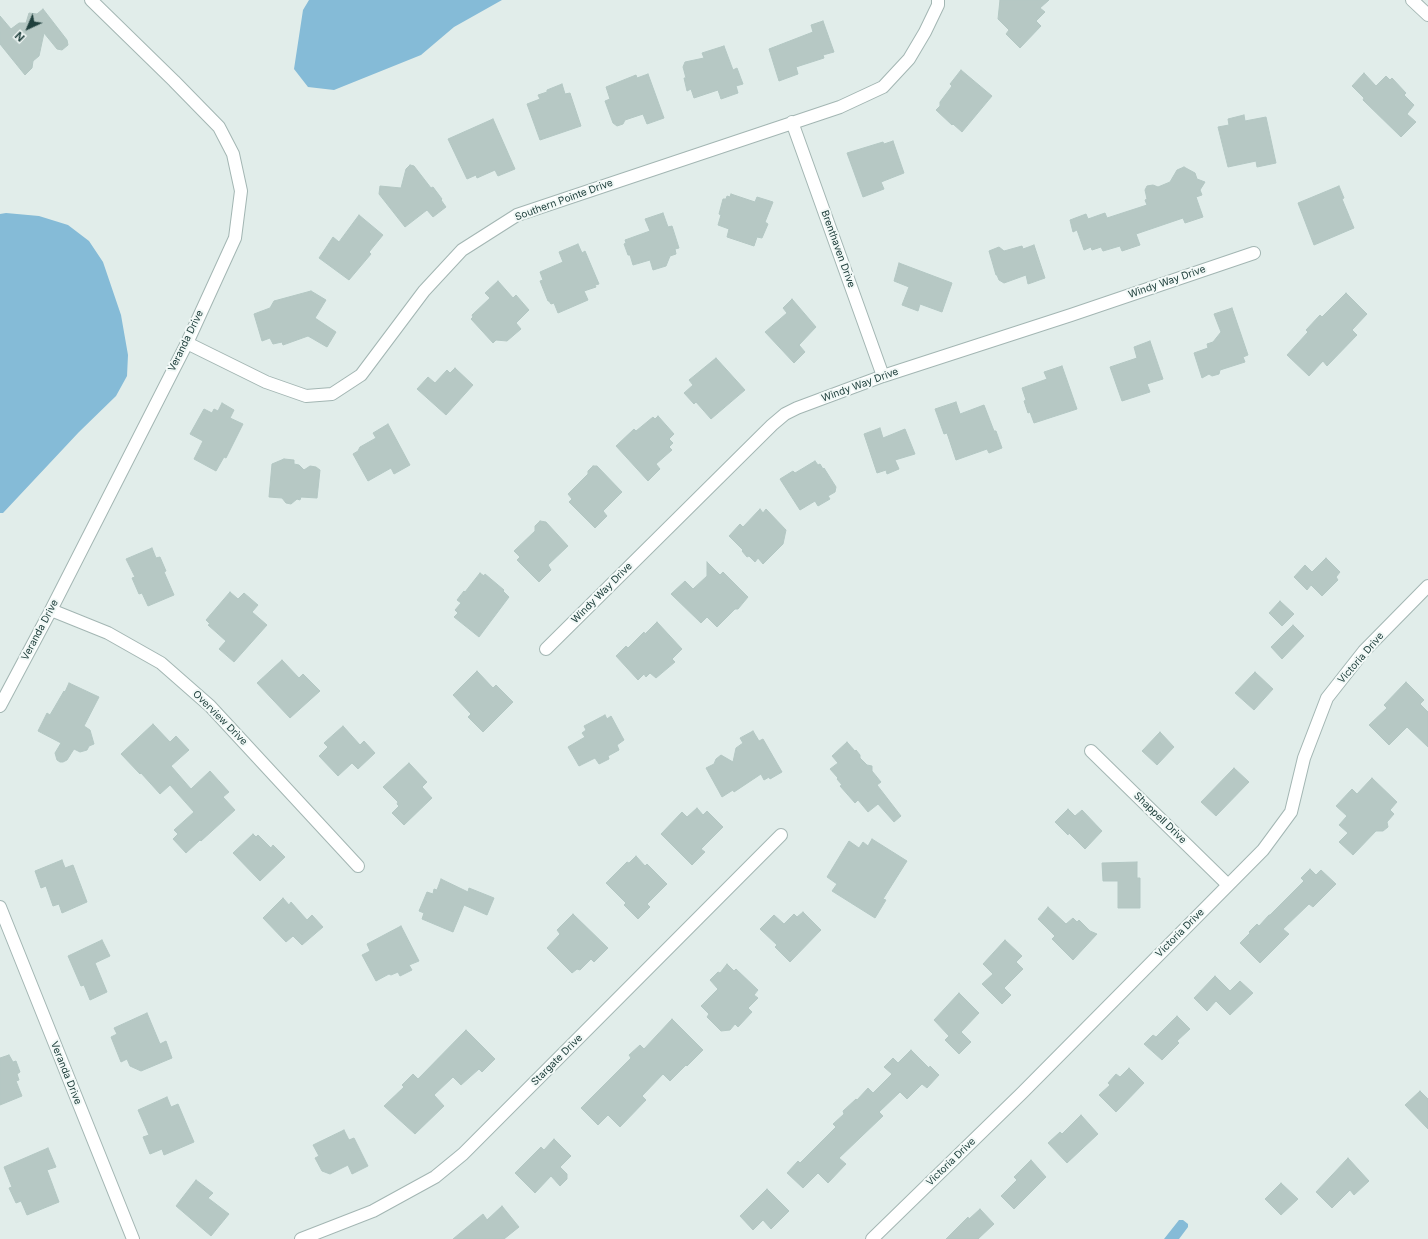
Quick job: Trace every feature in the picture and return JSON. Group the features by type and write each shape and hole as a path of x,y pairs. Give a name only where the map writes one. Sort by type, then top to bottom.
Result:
{"street":[{"name":"Veranda Drive","path":"0,706 51,610 186,343 235,238 241,191 233,154 219,127 91,0"},
{"name":"Southern Pointe Drive","path":"186,343 266,382 306,396 332,394 361,375 424,291 462,250 517,215 840,107 883,87 909,59 925,32 938,5 938,0"},
{"path":"1412,0 1428,15"},
{"name":"Brenthaven Drive","path":"792,122 883,376"},
{"name":"Windy Way Drive","path":"546,649 772,425 785,414 883,376 1071,315 1254,253"},
{"name":"Victoria Drive","path":"872,1239 1022,1092 1263,850 1292,812 1304,758 1327,698 1364,651 1428,586"},
{"name":"Overview Drive","path":"51,610 108,633 161,663 210,706 358,866"},
{"name":"Shappell Drive","path":"1091,751 1228,885"},
{"name":"Stargate Drive","path":"301,1239 373,1211 436,1177 469,1148 781,836"},
{"name":"Veranda Drive","path":"0,907 133,1239"}],"water":[{"path":"309,0 502,0 454,27 421,55 334,90 308,87 294,69 303,10"},
{"path":"6,213 39,216 68,225 89,241 103,262 121,315 128,355 127,376 116,396 79,432 3,513 0,513 0,214"},
{"path":"1179,1220 1183,1220 1188,1224 1188,1227 1179,1239 1164,1239"}],"building":[{"path":"1000,0 1049,0 1040,8 1045,12 1036,21 1041,26 1020,48 1006,34 1009,30 998,19"},
{"path":"43,9 67,40 68,45 62,50 57,49 44,33 39,56 33,61 32,68 25,75 0,44 0,16 11,29 19,23 26,23 29,13 37,14"},
{"path":"823,21 834,52 823,55 824,58 796,67 798,74 779,81 769,49 813,32 811,25"},
{"path":"724,46 733,70 737,68 743,84 736,86 738,93 721,99 718,90 694,98 691,89 687,91 683,67 685,62 704,58 702,53"},
{"path":"961,70 992,96 962,132 936,110 952,86 950,84"},
{"path":"1364,73 1376,86 1386,76 1390,80 1392,78 1406,93 1404,95 1414,105 1407,114 1416,122 1401,137 1363,100 1364,98 1352,86"},
{"path":"648,74 664,118 647,124 643,114 625,120 623,124 617,126 613,123 605,101 610,99 606,87 636,75 637,78"},
{"path":"562,84 565,94 570,93 581,126 540,140 527,104 540,99 538,95"},
{"path":"1244,115 1245,121 1266,117 1276,163 1257,167 1256,161 1228,167 1218,127 1229,125 1228,119"},
{"path":"493,119 515,169 498,176 495,170 477,178 476,175 467,179 448,139"},
{"path":"893,141 904,173 881,182 884,189 863,197 847,153 883,142 884,144"},
{"path":"410,165 414,166 431,188 433,187 446,207 433,217 427,210 405,227 379,194 380,186 401,188 406,169"},
{"path":"1184,167 1195,173 1197,179 1205,182 1200,190 1202,195 1196,197 1203,217 1185,223 1183,218 1136,234 1140,245 1122,251 1120,246 1103,251 1101,247 1092,250 1091,247 1084,250 1077,230 1073,232 1070,220 1086,214 1088,219 1105,213 1107,218 1147,205 1145,200 1147,199 1145,190 1147,186 1153,185 1158,187 1170,182 1177,170"},
{"path":"1339,186 1344,198 1342,199 1354,228 1314,245 1298,203"},
{"path":"731,194 755,202 757,197 773,202 765,222 768,224 762,238 757,237 754,246 727,237 729,229 718,225 723,199 726,199 727,196 730,197"},
{"path":"663,213 668,227 672,226 679,248 675,249 676,254 670,256 666,266 653,270 650,260 633,265 624,244 626,243 625,240 650,231 645,219"},
{"path":"359,215 383,235 369,252 371,254 349,280 319,258 333,237 339,242"},
{"path":"578,244 582,253 585,251 599,284 595,285 596,287 584,291 588,300 558,313 554,303 551,304 548,301 540,281 543,280 540,272 563,262 559,252"},
{"path":"1034,245 1045,278 1028,284 1026,275 1004,283 999,280 996,275 989,251 999,247 1004,251 1022,246 1023,249"},
{"path":"899,263 952,283 942,312 920,304 918,311 902,305 909,287 894,281"},
{"path":"498,281 513,298 516,295 529,310 516,323 521,329 507,341 496,340 493,343 471,319 473,317 472,315 490,298 485,293"},
{"path":"311,291 326,300 315,318 336,332 327,347 308,336 283,345 282,342 273,344 270,338 262,341 254,314 270,308 274,301"},
{"path":"1346,293 1367,314 1352,330 1357,335 1327,366 1323,361 1309,376 1287,355 1308,332 1306,330 1320,315 1322,317"},
{"path":"792,299 816,327 799,345 805,352 794,363 765,332 787,313 783,308"},
{"path":"1232,308 1248,355 1243,357 1245,362 1220,370 1219,374 1212,376 1209,374 1202,378 1194,353 1208,348 1207,344 1213,342 1221,332 1214,314"},
{"path":"1150,341 1163,379 1147,384 1150,392 1122,401 1110,367 1137,358 1134,347"},
{"path":"716,358 745,390 711,419 696,402 694,404 684,393 693,385 689,380"},
{"path":"1062,366 1077,409 1034,423 1030,412 1028,413 1022,388 1047,379 1044,372"},
{"path":"455,368 473,385 446,415 417,389 428,377 435,383 447,370 450,373"},
{"path":"956,402 960,414 984,405 1002,448 989,453 987,449 956,460 947,433 944,434 935,409"},
{"path":"222,403 234,410 230,418 243,424 226,458 224,457 216,471 194,459 203,441 190,434 204,409 212,413 214,409 218,411"},
{"path":"658,416 674,434 669,439 673,443 669,447 672,450 656,464 660,469 648,481 616,446 634,429 636,431 653,417 655,419"},
{"path":"388,424 410,465 394,474 391,468 368,481 353,454 358,451 360,447 376,438 373,433"},
{"path":"880,428 883,438 905,429 915,454 895,460 899,469 887,474 886,470 877,473 864,434"},
{"path":"284,459 294,460 294,464 299,465 304,470 310,466 316,467 320,470 317,498 301,497 300,500 297,499 291,504 286,503 282,498 269,497 272,464"},
{"path":"815,461 818,465 820,464 823,469 824,468 836,487 835,492 828,496 830,499 818,506 815,501 800,510 780,479 793,471 795,473"},
{"path":"593,466 597,466 622,492 603,511 607,516 595,528 569,502 572,499 568,494 588,474 588,471"},
{"path":"760,509 763,513 766,509 786,530 783,544 763,564 758,558 755,562 749,556 747,557 742,551 743,550 729,536 740,524 743,527"},
{"path":"540,521 546,522 568,546 548,565 551,570 539,582 517,560 520,557 514,551 535,531 535,526"},
{"path":"152,548 156,558 160,557 166,571 164,572 174,595 148,606 142,593 139,594 132,578 135,577 126,559"},
{"path":"1326,558 1340,572 1336,577 1338,580 1322,596 1311,585 1307,590 1294,577 1305,565 1312,572"},
{"path":"707,562 720,575 723,572 748,597 738,609 735,609 717,627 707,617 701,623 671,594 685,581 693,589 707,576"},
{"path":"480,573 484,576 485,574 504,590 503,591 509,597 479,637 454,617 458,613 455,610 461,603 457,600"},
{"path":"230,592 238,599 244,593 258,605 252,612 267,625 234,662 219,649 226,641 208,625 210,624 206,620"},
{"path":"1280,601 1294,614 1282,626 1269,613"},
{"path":"657,622 682,649 672,659 675,662 656,678 650,673 646,677 644,674 638,680 616,656 626,646 628,648 644,632 645,634"},
{"path":"1293,625 1304,636 1282,659 1271,647"},
{"path":"282,660 299,678 303,674 320,691 290,718 257,683"},
{"path":"477,671 493,688 496,685 513,702 483,732 468,717 471,714 453,695"},
{"path":"1255,672 1273,689 1254,710 1235,693"},
{"path":"1406,682 1424,700 1420,704 1428,712 1428,747 1407,727 1389,745 1369,725 1387,708 1384,705"},
{"path":"69,683 99,697 84,726 90,730 94,744 89,746 87,750 80,752 74,749 67,760 60,762 57,760 55,753 61,743 38,731 47,713 50,715"},
{"path":"605,715 607,719 611,716 624,740 617,745 619,750 608,756 609,759 599,764 595,758 579,766 568,747 585,737 582,733 586,730 584,726"},
{"path":"153,724 170,742 176,736 189,750 171,766 191,789 210,771 229,792 223,797 235,810 186,853 173,839 178,834 174,830 194,812 170,785 160,794 121,754"},
{"path":"343,726 360,745 364,741 375,753 358,769 352,763 338,776 319,756 328,747 324,743"},
{"path":"753,731 759,741 763,739 782,772 770,779 769,777 764,780 761,774 734,792 733,790 722,797 706,768 714,764 716,759 721,755 733,762 736,748 743,743 740,738"},
{"path":"1160,732 1174,747 1157,765 1142,751"},
{"path":"847,742 855,751 856,750 860,755 860,758 867,765 872,766 872,771 881,782 877,785 901,816 894,822 878,804 868,812 858,800 855,803 840,786 842,785 837,779 838,778 830,769 838,763 832,756"},
{"path":"409,763 427,782 422,787 432,798 404,825 392,813 399,806 397,804 398,802 383,787"},
{"path":"1234,768 1249,782 1216,816 1201,802"},
{"path":"1372,778 1397,802 1390,810 1394,814 1387,822 1388,827 1383,831 1376,831 1353,855 1339,842 1348,833 1339,825 1347,816 1336,806 1352,789 1357,794"},
{"path":"697,808 703,815 707,811 723,827 701,849 705,852 692,865 661,834 682,812 687,817"},
{"path":"1068,809 1075,816 1082,810 1102,831 1085,849 1055,822"},
{"path":"253,834 256,837 258,835 271,848 273,845 285,857 260,881 233,853"},
{"path":"872,839 907,861 883,899 886,900 875,918 832,891 837,884 827,877 849,841 859,848 863,842 868,846"},
{"path":"636,856 645,866 647,864 667,884 647,904 650,907 638,919 624,905 626,903 606,883 627,862 629,863"},
{"path":"62,860 65,868 73,865 87,902 62,913 59,904 53,906 46,886 41,888 35,871"},
{"path":"1137,862 1137,878 1140,878 1140,908 1118,908 1118,881 1103,881 1102,863"},
{"path":"1310,869 1316,875 1321,870 1336,884 1313,907 1309,904 1283,929 1289,934 1260,963 1240,943 1257,924 1259,926 1304,881 1301,878"},
{"path":"441,879 468,892 469,888 494,898 487,915 464,905 453,932 422,919 424,913 419,911 427,892 433,894 434,889 437,890"},
{"path":"283,898 289,905 291,902 307,920 312,915 323,927 302,945 293,936 286,942 263,918"},
{"path":"1048,907 1066,924 1073,918 1077,922 1079,920 1090,931 1097,934 1073,960 1052,939 1055,936 1038,919"},
{"path":"803,912 821,930 790,962 775,947 777,945 760,929 774,915 784,924 794,914 797,917"},
{"path":"573,914 608,948 594,962 591,959 580,970 577,969 572,973 547,948 560,934 557,930"},
{"path":"401,926 419,961 409,965 412,970 400,976 398,972 391,975 389,974 376,981 362,955 370,951 367,944"},
{"path":"102,940 110,956 95,963 107,992 90,1000 84,985 81,986 68,956"},
{"path":"1005,940 1022,956 1016,962 1023,969 1004,988 1011,995 1002,1004 982,984 993,974 983,964"},
{"path":"727,964 734,971 736,969 758,990 754,995 758,998 748,1008 752,1012 738,1027 735,1024 730,1030 721,1031 707,1017 709,1014 701,1006 718,989 710,980 718,972 720,973"},
{"path":"1215,976 1230,991 1240,981 1253,993 1230,1015 1216,1001 1207,1011 1194,998"},
{"path":"959,993 979,1013 961,1032 971,1042 959,1054 945,1040 949,1036 934,1020"},
{"path":"147,1013 160,1044 166,1041 172,1058 141,1071 130,1066 127,1059 121,1062 111,1037 117,1034 114,1028"},
{"path":"1177,1016 1190,1029 1177,1041 1179,1043 1162,1060 1144,1044 1153,1035 1156,1037"},
{"path":"672,1019 703,1050 670,1081 663,1074 642,1096 646,1100 620,1127 608,1115 598,1125 581,1108 631,1058 629,1055 640,1045 644,1049"},
{"path":"466,1030 495,1059 482,1072 479,1069 461,1085 453,1077 434,1095 444,1106 415,1134 384,1106 404,1087 402,1085 413,1074 418,1079"},
{"path":"911,1050 929,1068 930,1066 939,1075 927,1088 922,1084 907,1099 900,1092 879,1112 883,1116 839,1158 846,1164 828,1183 818,1173 803,1188 787,1173 798,1161 800,1163 836,1127 833,1124 844,1114 843,1111 856,1099 857,1100 868,1088 873,1093 892,1074 884,1067 893,1058 898,1063"},
{"path":"9,1055 13,1062 16,1061 20,1072 17,1074 19,1080 16,1081 22,1096 0,1105 0,1058"},
{"path":"1129,1068 1144,1083 1116,1112 1099,1095 1110,1085 1108,1083 1116,1074 1120,1077"},
{"path":"1420,1091 1428,1099 1428,1129 1405,1105"},
{"path":"167,1097 171,1107 178,1104 194,1142 164,1155 162,1149 150,1154 143,1137 149,1135 138,1110"},
{"path":"1081,1115 1098,1134 1067,1163 1048,1143 1060,1132 1062,1134"},
{"path":"344,1130 349,1140 354,1138 368,1166 352,1174 348,1165 330,1174 322,1171 315,1158 319,1156 313,1145"},
{"path":"554,1139 571,1156 560,1167 567,1174 567,1179 560,1186 551,1176 535,1193 515,1173 541,1147 544,1150"},
{"path":"48,1148 56,1167 47,1170 59,1202 27,1215 21,1201 16,1203 9,1188 12,1187 4,1167"},
{"path":"1348,1158 1369,1181 1354,1195 1350,1190 1332,1208 1316,1192"},
{"path":"1031,1160 1046,1177 1014,1209 1001,1196 1017,1180 1014,1177"},
{"path":"196,1180 213,1193 208,1198 229,1214 211,1236 176,1206"},
{"path":"1281,1183 1298,1199 1281,1215 1265,1199"},
{"path":"767,1189 789,1211 771,1229 763,1220 753,1230 740,1216"},
{"path":"502,1206 519,1227 504,1239 453,1239 483,1214 487,1220"},
{"path":"980,1209 994,1224 978,1239 946,1239 968,1217 969,1219"}]}
